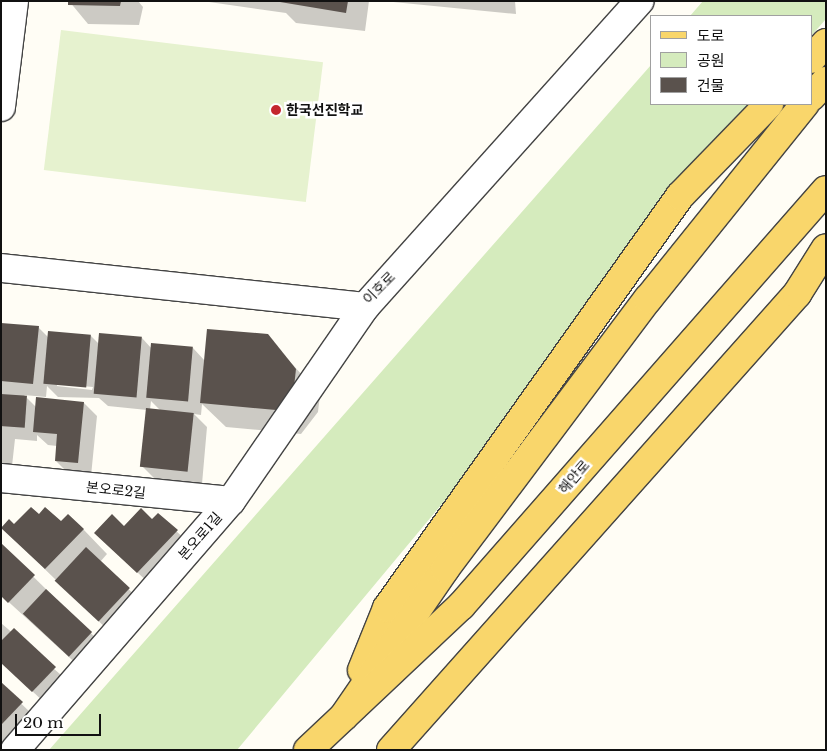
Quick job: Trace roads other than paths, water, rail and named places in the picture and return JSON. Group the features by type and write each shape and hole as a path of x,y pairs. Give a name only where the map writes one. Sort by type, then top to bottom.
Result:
{"main road":[{"path":"812,58 826,43"},
{"path":"812,96 826,81"},
{"path":"344,716 387,608 680,196 768,105"},
{"path":"344,716 469,537 654,291 804,105"},
{"name":"해안로","path":"308,750 461,606 826,190"},
{"path":"391,750 797,294 826,248"},
{"path":"797,294 826,275"}],"street":[{"path":"1,107 4,64 14,1"},
{"name":"이호로","path":"1,268 365,307 640,1"},
{"name":"본오로1길","path":"15,750 231,501 365,307"},
{"name":"본오로2길","path":"2,480 231,501"}],"place":[{"name":"한국선진학교","path":"276,110"}]}
